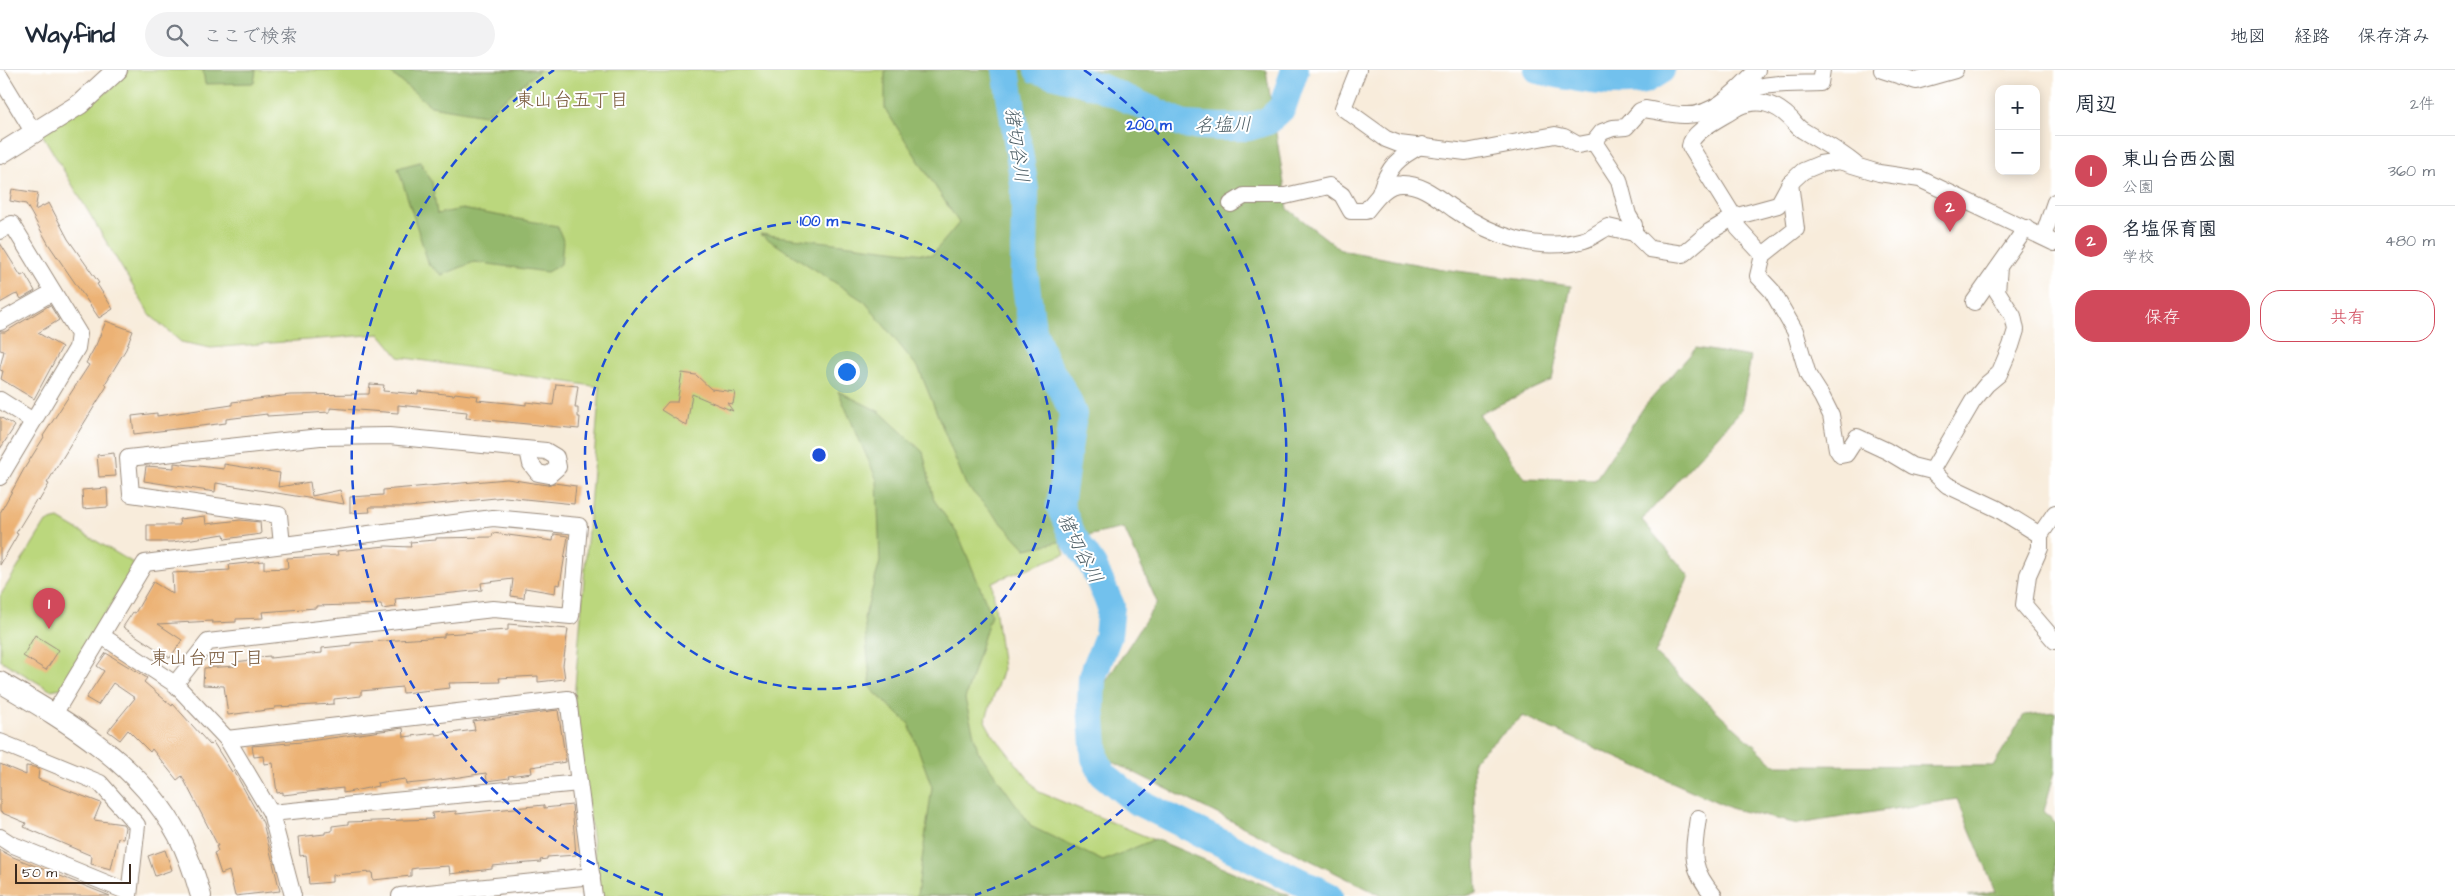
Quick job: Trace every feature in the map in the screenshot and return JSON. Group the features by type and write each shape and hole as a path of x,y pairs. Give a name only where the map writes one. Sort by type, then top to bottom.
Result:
{"street":[{"path":"0,154 80,104 117,70"},
{"path":"1358,70 1343,108 1386,139 1399,144 1422,145 1466,152 1555,135 1564,137 1578,145 1594,142 1602,132 1626,126 1640,111 1645,109 1684,116 1694,115 1722,104 1757,70"},
{"path":"1738,107 1752,90 1770,86 1820,83 1822,70"},
{"path":"1882,70 1916,81 1955,70"},
{"path":"0,77 34,133"},
{"path":"1763,255 1738,228 1734,217 1690,146 1690,141 1712,123 1738,107 1750,102 1762,102 1777,107 1800,129 1834,147 1859,167"},
{"path":"1594,142 1619,180 1628,215 1634,225 1634,233"},
{"path":"1231,204 1244,196 1285,196 1329,186 1342,196 1352,211 1366,211 1380,193 1383,183 1401,156 1422,145"},
{"path":"1380,193 1400,184 1425,189 1478,226 1516,240 1561,245 1586,240 1608,227 1634,233 1650,249 1683,254 1708,232 1734,217 1778,206 1790,182 1803,171 1820,164 1839,161 1879,173 1920,179 2049,240 2055,202"},
{"path":"1790,182 1796,228 1763,255 1758,276 1776,298 1795,331 1808,375 1831,415 1837,449 1841,455 1846,454 1858,437 1912,466 1932,471 1947,485 1998,509 2040,535"},
{"path":"0,231 12,224 79,334 77,348 0,477"},
{"path":"1974,302 2026,228"},
{"path":"1932,471 1973,400 1999,374 2011,346 2016,330 2013,316 1997,291 1999,267"},
{"path":"0,322 53,292"},
{"path":"0,400 33,421"},
{"path":"282,545 279,515 131,494 128,458 320,437 389,436 528,450"},
{"path":"2055,513 2040,535 2040,548 2028,575 2024,605 2055,641"},
{"path":"54,714 145,563 493,518 579,526 571,616 493,609 208,642 175,684"},
{"path":"102,636 175,684 227,739 271,813 293,896"},
{"path":"0,682 54,714 111,755 136,778 158,802 178,835 191,864 201,896"},
{"path":"227,739 568,699 594,896"},
{"path":"0,742 100,783 137,825 129,894 11,844 0,837"},
{"path":"271,813 579,783"},
{"path":"1698,818 1693,858 1705,885 1714,896"},
{"path":"400,896 592,876"}],"green space":[{"path":"128,70 989,70 1045,501 1065,554 992,582 1003,669 985,721 991,732 1039,792 1289,896 600,896 574,699 600,387 399,357 380,334 211,348 181,342 150,315 42,134 111,89"},
{"path":"203,70 256,70 254,83 205,84"},
{"path":"387,70 540,70 485,115 431,106"},
{"path":"885,70 1266,70 1288,209 1341,250 1442,269 1571,286 1552,380 1479,414 1525,478 1595,480 1644,407 1696,348 1751,357 1741,410 1642,520 1689,576 1655,654 1775,765 1993,766 2024,715 2055,712 2055,771 2044,811 2055,823 2055,896 1968,896 1996,892 1957,799 1798,824 1733,809 1523,716 1473,760 1477,893 1465,896 1382,896 1107,759 1103,686 1157,602 1124,528 1026,549 966,485 919,369 865,302 760,234 932,255 959,223 885,109"},
{"path":"420,162 432,182 437,214 462,209 557,226 563,240 561,264 547,272 474,262 442,275 429,265 398,168"},
{"path":"838,391 880,412 923,452 934,500 959,536 991,614 965,699 978,751 1032,827 1103,861 1155,839 1290,896 917,896 932,787 909,724 871,689 864,618 880,562 877,480"},
{"path":"59,519 135,564 62,688 50,690 0,660 0,596 46,522"}],"building":[{"path":"12,189 38,193 35,210 49,203 68,239 99,283 97,284 113,309 99,318 49,245 26,204 10,201"},
{"path":"0,243 21,276 25,274 35,291 21,299 18,294 14,295 0,303"},
{"path":"50,305 59,320 38,333 62,347 34,399 1,379 3,371 0,370 0,367 4,351 0,350 0,332 5,332"},
{"path":"106,321 133,331 126,349 105,384 107,386 47,483 49,484 39,501 36,500 16,533 18,534 0,565 0,513 43,436 89,365 86,363"},
{"path":"682,373 696,375 711,389 735,392 733,404 727,403 733,411 692,394 687,426 661,410 668,402 677,402"},
{"path":"370,384 384,385 383,391 418,394 418,391 454,395 455,393 478,396 477,400 526,405 526,402 553,405 556,384 578,386 575,408 578,408 578,417 580,417 579,429 466,418 467,412 398,405 398,413 330,408 330,412 267,416 267,414 226,419 226,423 134,434 132,416 157,413 157,416 232,405 232,402 290,395 369,394"},
{"path":"0,417 15,426 0,449"},
{"path":"114,453 116,476 99,477 97,455"},
{"path":"174,463 224,469 224,464 280,473 278,487 310,482 312,496 340,490 344,504 216,483 215,492 144,481 146,466 174,468"},
{"path":"507,479 547,485 554,483 576,486 574,504 505,497 409,507 369,507 370,512 350,513 350,497 383,495 383,490"},
{"path":"107,488 108,507 83,509 82,490"},
{"path":"205,516 206,524 240,520 260,522 261,534 225,539 224,534 173,542 147,542 147,525 180,525 179,519"},
{"path":"493,533 553,541 554,534 568,536 560,585 556,584 555,593 525,588 524,598 511,596 513,579 481,583 482,590 395,599 396,607 382,609 381,604 316,606 316,608 262,612 263,618 236,619 236,622 212,623 212,621 158,624 182,640 170,658 123,627 133,612 135,613 153,582 173,594 172,573 230,570 229,565 264,561 264,569 288,568 287,558 338,555 337,551 386,546 411,547 410,542 436,540 436,538 492,537"},
{"path":"508,624 568,629 563,665 565,679 538,682 538,676 499,678 500,682 449,683 450,688 403,693 402,687 361,691 361,696 334,699 334,704 275,707 275,709 228,715 224,686 203,685 204,668 236,666 235,662 259,659 258,657 270,656 270,658 322,653 322,648 351,645 351,643 444,637 444,634 508,630"},
{"path":"35,635 59,650 46,670 23,656"},
{"path":"106,653 147,678 144,682 172,706 173,704 210,745 213,742 232,772 234,771 263,823 280,891 235,896 229,871 221,874 214,853 218,851 216,846 218,846 182,776 177,780 152,749 150,752 128,730 120,740 108,731 135,698 113,683 98,705 86,698 104,671 97,666"},
{"path":"558,710 566,762 531,767 532,773 487,781 486,773 406,784 405,779 377,783 378,786 343,793 343,788 283,795 283,792 277,793 273,763 264,764 263,756 254,757 252,746 302,742 403,728 404,737 435,733 436,735 475,730 473,721"},
{"path":"0,764 26,775 26,766 34,767 39,769 38,779 101,803 94,820 123,824 125,827 123,839 118,838 111,869 91,864 92,856 24,827 26,823 0,812"},
{"path":"544,805 544,808 572,805 576,855 547,857 547,859 540,860 541,862 492,866 492,869 450,874 449,866 411,869 411,876 373,880 372,872 332,875 332,882 309,884 306,855 300,856 298,837 325,834 325,832 332,831 332,826 348,824 348,822 433,819 432,813 456,811 456,814"},
{"path":"0,850 13,857 110,896 0,896"},
{"path":"165,850 172,870 155,876 148,856"}],"waterway":[{"name":"猪切谷川","path":"1006,70 1025,190 1024,271 1032,328 1044,360 1066,397 1073,414 1060,506 1073,537 1093,566 1111,606 1108,636 1092,678 1091,706 1095,758 1103,774 1136,801 1329,896"},
{"name":"名塩川","path":"1038,70 1100,87 1186,125 1219,127 1249,127 1268,121 1282,108 1295,70"},
{"name":"名塩川","path":"1538,70 1591,80 1619,82 1644,80 1661,70"}],"place":[{"name":"名塩保育園","path":"1950,232"},
{"name":"東山台西公園","path":"49,629"}],"district":[{"name":"東山台五丁目","path":"572,99"},
{"name":"東山台四丁目","path":"207,657"}]}
